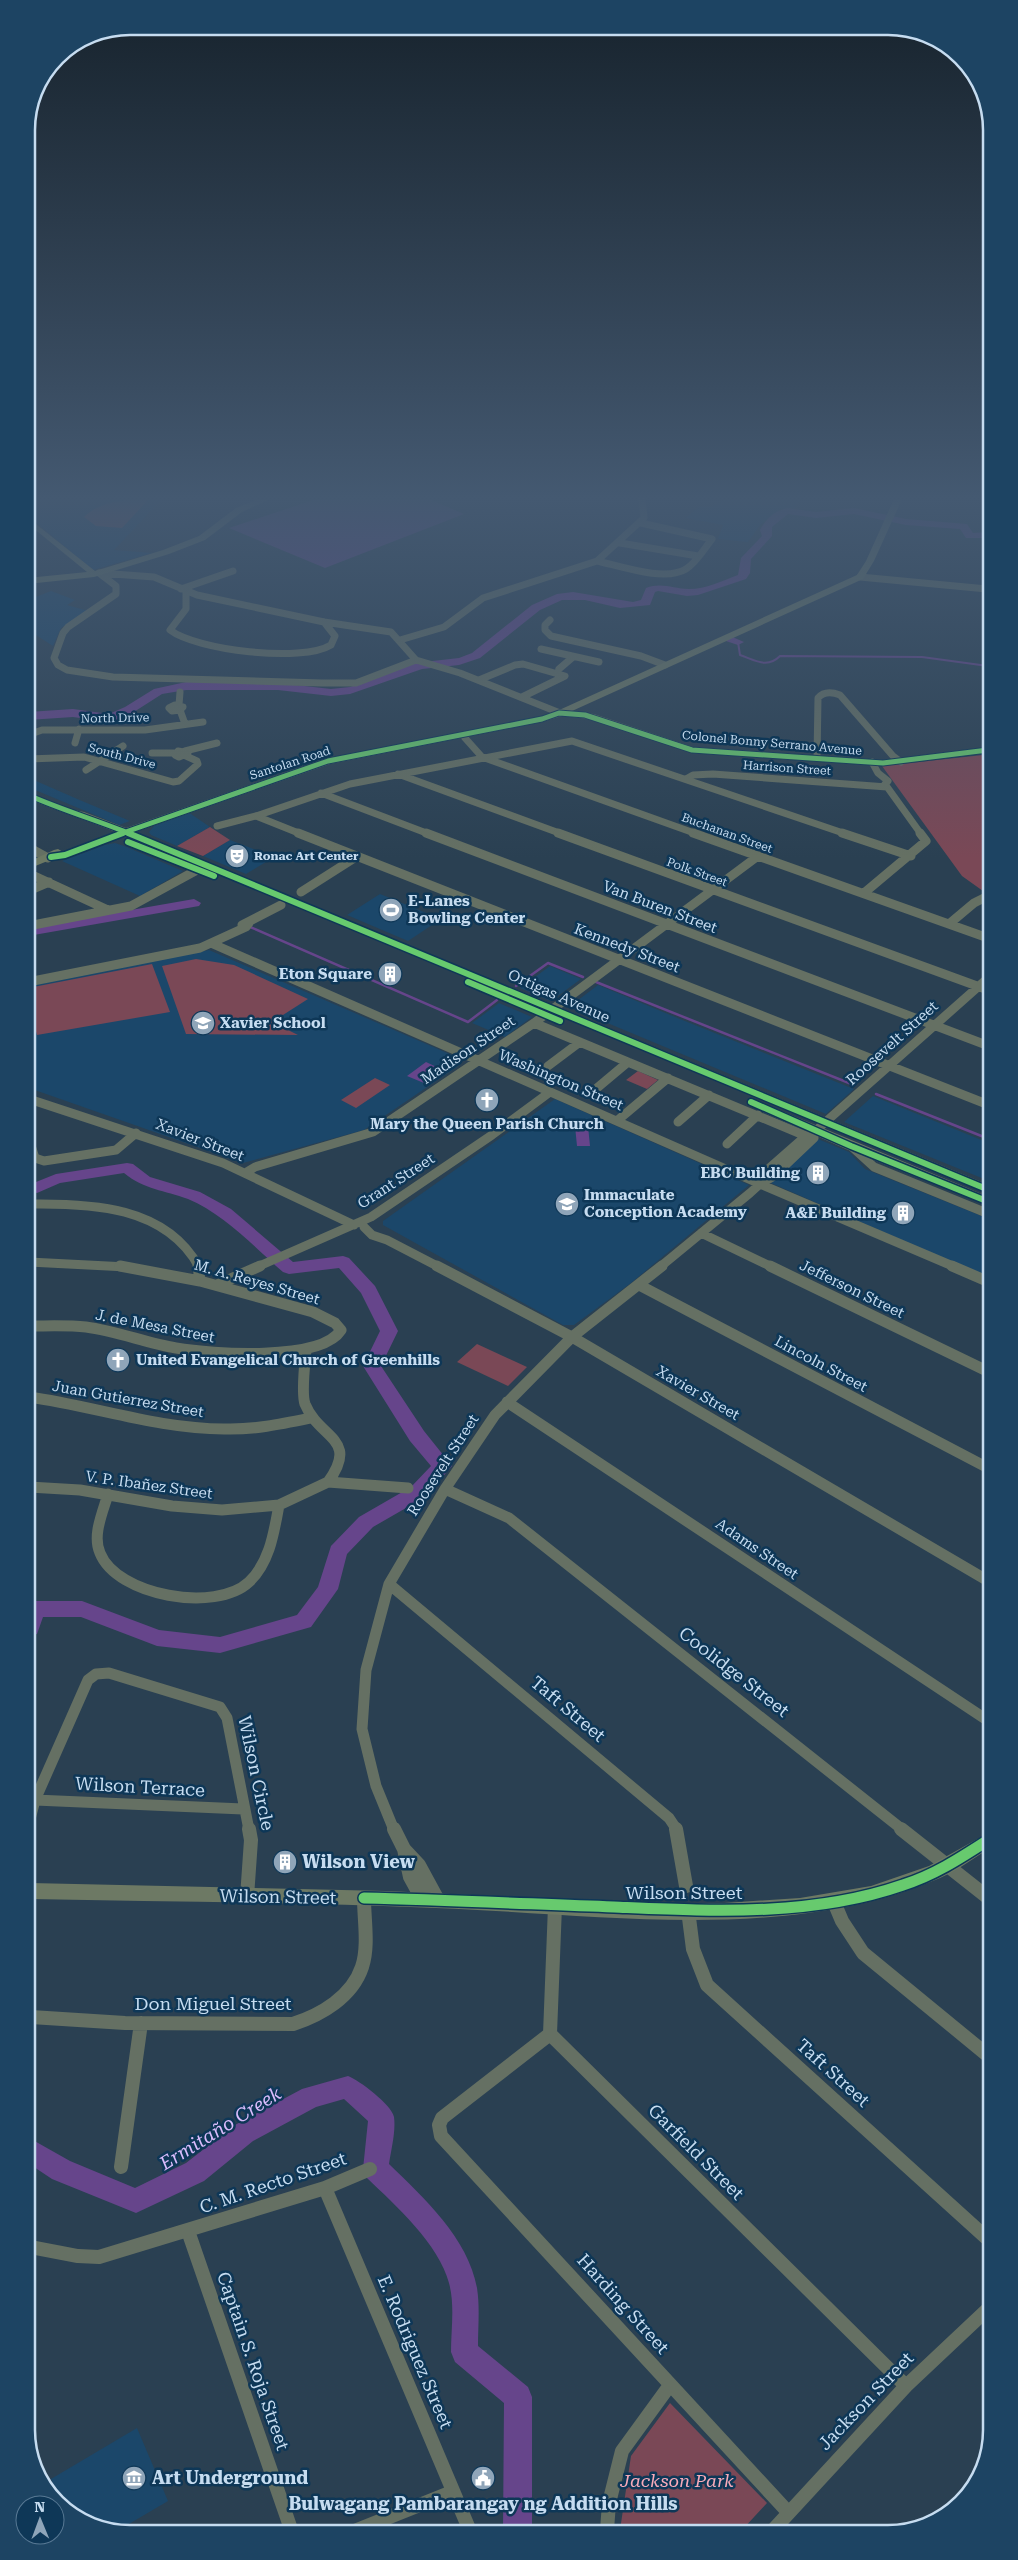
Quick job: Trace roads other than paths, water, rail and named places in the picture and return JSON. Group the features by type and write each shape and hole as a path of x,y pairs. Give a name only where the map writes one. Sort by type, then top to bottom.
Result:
{"main road":[{"path":"560,713 768,618"},
{"path":"582,702 581,709 591,716"},
{"name":"Colonel Bonny Serrano Avenue","path":"560,713 580,713 591,716 681,748 872,762 901,762 983,751"},
{"name":"Santolan Road","path":"35,863 65,855 190,802 332,757 560,713"},
{"name":"Santolan Road","path":"116,833 328,761 542,720 546,717"},
{"path":"35,798 67,812 72,817 116,833"},
{"path":"149,841 141,830 150,822"},
{"name":"Ortigas Avenue","path":"116,833 149,841 506,993 811,1134 851,1146 983,1200"},
{"name":"Ortigas Avenue","path":"116,833 197,870 281,905 506,993"},
{"name":"Ortigas Avenue","path":"549,1012 983,1188"},
{"name":"Wilson Street","path":"35,1892 430,1899 555,1906 688,1910 773,1908 834,1902 909,1884 949,1866 983,1844"}],"street":[{"path":"80,618 63,633 54,658 58,665 67,670 113,678 356,683 416,660"},
{"path":"178,618 170,627 172,634 192,642 264,652 313,653 331,645 335,636 324,622"},
{"path":"309,618 390,632 400,640 408,654 416,660 478,680 560,713"},
{"path":"400,640 444,627 455,618"},
{"path":"550,620 545,626 547,633 641,656 665,665"},
{"path":"563,654 578,642"},
{"path":"541,649 599,662"},
{"path":"559,669 573,657"},
{"path":"478,680 515,665 523,664 565,676 522,697"},
{"path":"180,692 179,708 185,724"},
{"path":"817,758 818,698 824,693 831,692 840,695 893,756 901,762"},
{"name":"North Drive","path":"35,732 42,730 79,729 145,730 203,722"},
{"path":"75,743 79,729"},
{"name":"Buchanan Street","path":"465,738 482,756 983,936"},
{"path":"216,826 256,816 350,784 482,756 572,741 911,856"},
{"path":"152,753 175,753 176,756 217,743"},
{"path":"86,770 123,746"},
{"name":"South Drive","path":"35,758 78,757 173,782 179,781 198,764 197,761 186,754"},
{"path":"864,893 925,844 926,837 886,785 875,779 878,773 872,762"},
{"name":"Polk Street","path":"398,774 983,988"},
{"name":"Harrison Street","path":"686,779 701,774 886,785"},
{"name":"Van Buren Street","path":"321,793 983,1044"},
{"name":"Kennedy Street","path":"256,816 983,1103"},
{"path":"35,855 47,859"},
{"name":"Madison Street","path":"245,1173 255,1167 372,1132 549,1012 758,856"},
{"path":"301,892 356,857"},
{"path":"35,925 132,906 197,870"},
{"path":"35,875 108,910"},
{"path":"35,888 49,882"},
{"path":"949,924 974,903 983,898"},
{"path":"35,981 213,944 281,905"},
{"name":"Washington Street","path":"213,944 477,1061 618,1120 760,1184 983,1279"},
{"name":"Roosevelt Street","path":"811,1134 890,1067 983,983"},
{"path":"534,1022 758,1115 811,1134 814,1138 760,1184"},
{"path":"548,1066 580,1042"},
{"path":"597,1088 628,1062"},
{"path":"618,1120 668,1078"},
{"name":"Grant Street","path":"217,1285 283,1254 359,1225 485,1140 550,1092"},
{"path":"678,1122 709,1095"},
{"name":"Xavier Street","path":"35,1103 136,1132 245,1173 359,1225 372,1235 387,1240 572,1337 983,1578"},
{"path":"727,1144 758,1115"},
{"path":"35,1158 44,1161 116,1150 136,1132"},
{"path":"851,1146 874,1167 983,1212"},
{"name":"Roosevelt Street","path":"430,1899 410,1877 404,1849 376,1786 362,1729 366,1670 388,1584 482,1432 507,1402 572,1337 639,1285 760,1184"},
{"path":"35,1204 70,1204 98,1208 121,1212 156,1224 180,1243 197,1264 201,1272 200,1280"},
{"name":"Jefferson Street","path":"701,1233 983,1369"},
{"name":"M. A. Reyes Street","path":"35,1262 119,1266 200,1280 248,1296 313,1312 328,1318 339,1326 340,1334 336,1338 306,1350"},
{"name":"Lincoln Street","path":"639,1285 983,1465"},
{"name":"J. de Mesa Street","path":"35,1326 86,1327 202,1353 228,1354 306,1350"},
{"path":"306,1350 304,1402 311,1418 334,1438 339,1446 340,1464 337,1472 328,1482"},
{"name":"Juan Gutierrez Street","path":"35,1398 172,1425 214,1429 266,1426 311,1418"},
{"name":"Adams Street","path":"507,1402 983,1717"},
{"name":"V. P. Ibañez Street","path":"35,1487 108,1494 197,1509 222,1510 279,1505 328,1482 408,1488"},
{"name":"Coolidge Street","path":"445,1489 509,1518 983,1894"},
{"path":"108,1494 98,1544 100,1554 106,1564 135,1583 179,1598 192,1599 221,1596 249,1582 265,1557 279,1505"},
{"name":"Taft Street","path":"388,1584 668,1818 678,1832 686,1886"},
{"name":"Wilson Circle","path":"35,1800 88,1680 96,1674 109,1673 220,1707 225,1712 251,1840 247,1897"},
{"name":"Wilson Terrace","path":"35,1800 244,1809"},
{"name":"Don Miguel Street","path":"35,2017 142,2023 293,2024 310,2020 339,1998 359,1973 362,1966 364,1898"},
{"path":"834,1902 842,1921 863,1953 983,2051"},
{"path":"550,2034 555,1906"},
{"name":"Taft Street","path":"688,1910 693,1949 700,1971 708,1985 983,2235"},
{"path":"121,2167 142,2023"},
{"name":"Harding Street","path":"550,2034 442,2118 440,2125 441,2136 788,2512"},
{"name":"Garfield Street","path":"550,2034 906,2386"},
{"name":"C. M. Recto Street","path":"35,2248 78,2256 98,2257 325,2188 370,2169"},
{"name":"E. Rodriguez Street","path":"325,2188 467,2525"},
{"name":"Captain S. Roja Street","path":"188,2231 290,2525"},
{"name":"Jackson Street","path":"777,2525 906,2386 983,2314"},
{"path":"608,2525 609,2503 622,2451 670,2386"},
{"path":"370,2525 452,2492"}],"waterway":[{"path":"35,715 73,713 109,718 122,714 158,692 174,687 186,686 269,686 331,693 340,692 360,688 419,666 464,660 487,649 522,618"},
{"path":"730,639 738,642"},
{"path":"738,642 740,655 766,663 780,656 922,657 983,665"},
{"path":"35,931 104,917 194,903"},
{"path":"248,926 468,1022 497,1000"},
{"path":"516,986 548,963 583,977"},
{"path":"596,982 854,1085"},
{"path":"876,1094 983,1137"},
{"name":"Ermitaño Creek","path":"35,1187 56,1179 127,1168 144,1181 194,1196 225,1213 289,1268 343,1262 369,1290 389,1331 372,1366 417,1436 442,1466 418,1492 366,1522 338,1551 328,1589 304,1621 220,1645 157,1638 82,1609 35,1609"},
{"name":"Ermitaño Creek","path":"35,2154 61,2170 136,2201 195,2172 244,2133 311,2097 348,2087 381,2117 376,2169 426,2221 438,2236 457,2267 464,2289 465,2352 518,2397 517,2525"}],"place":[{"name":"Ronac Art Center","path":"237,856"},
{"name":"E-Lanes Bowling Center","path":"391,910"},
{"name":"Eton Square","path":"390,974"},
{"name":"Xavier School","path":"203,1023"},
{"name":"Mary the Queen Parish Church","path":"487,1100"},
{"name":"EBC Building","path":"818,1173"},
{"name":"Immaculate Conception Academy","path":"567,1204"},
{"name":"A&E Building","path":"903,1213"},
{"name":"United Evangelical Church of Greenhills","path":"118,1360"},
{"name":"Wilson View","path":"285,1862"},
{"name":"Art Underground","path":"134,2478"},
{"name":"Bulwagang Pambarangay ng Addition Hills","path":"483,2478"}],"park label":[{"name":"Jackson Park","path":"677,2481"}]}
